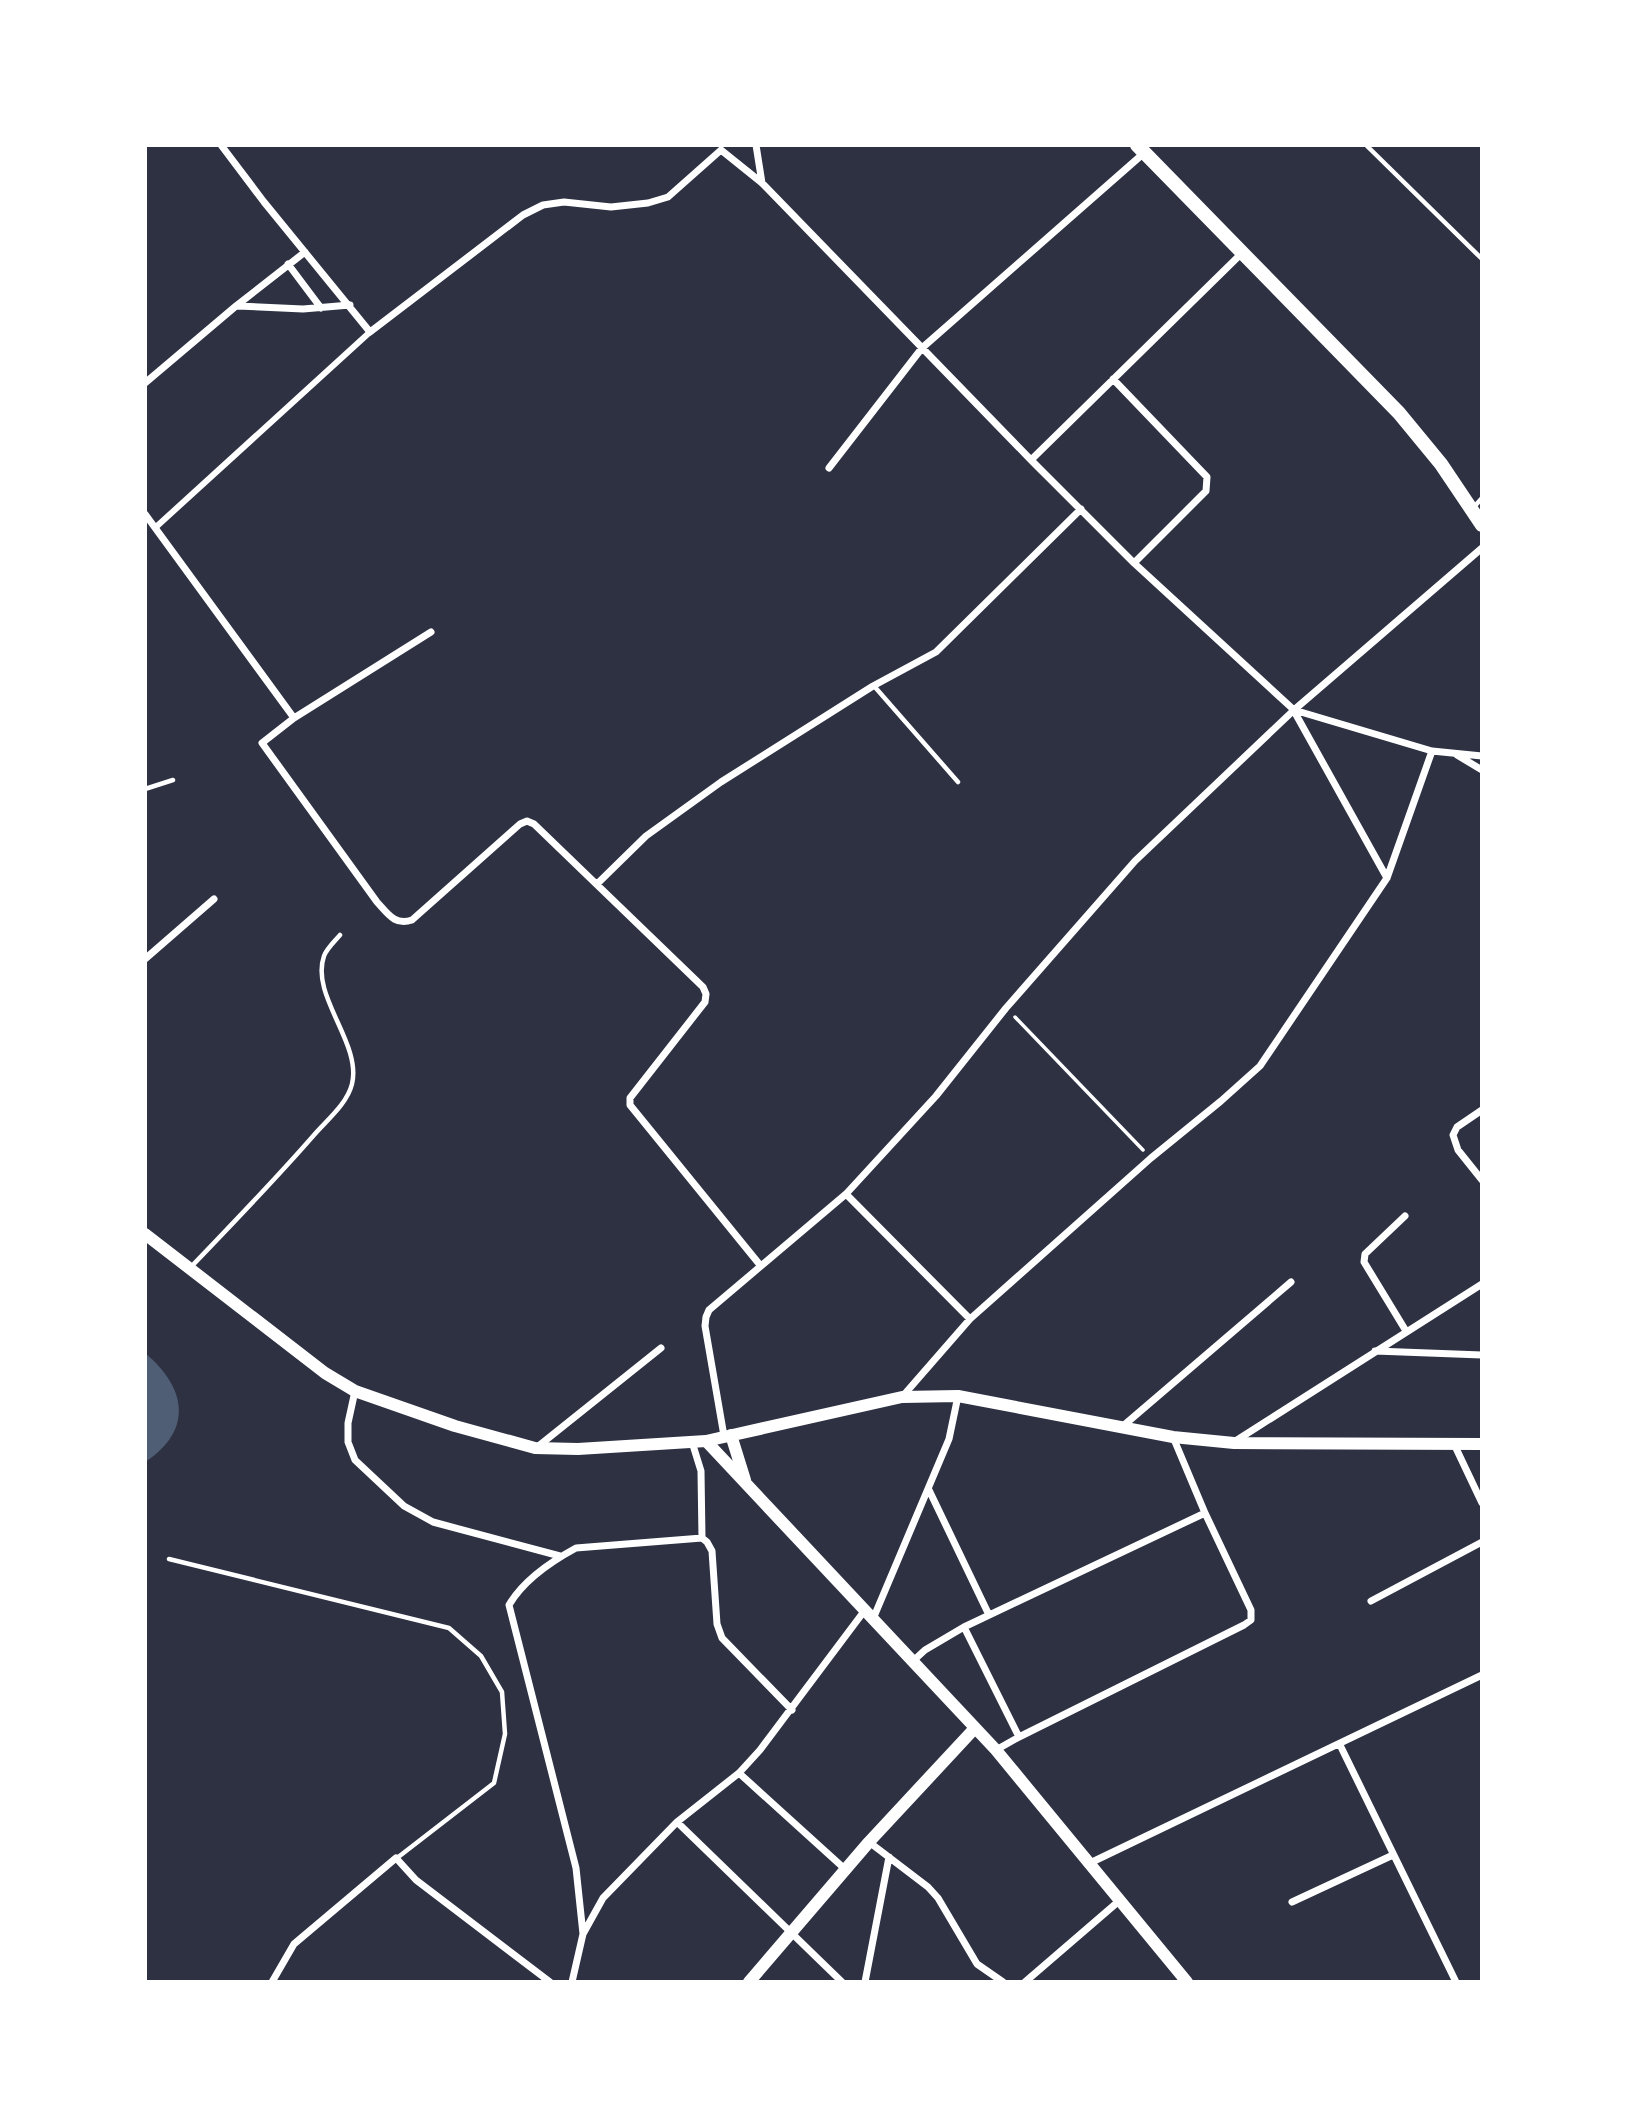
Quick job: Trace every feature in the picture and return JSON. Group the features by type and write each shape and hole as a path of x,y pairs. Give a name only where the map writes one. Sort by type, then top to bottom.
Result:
{"main road":[{"path":"1140,149 1399,413 1441,464 1482,525"}],"street":[{"path":"221,145 370,331"},
{"path":"756,145 762,183"},
{"path":"156,527 370,331 523,215 543,205 564,202 611,207 648,203 668,197 724,148 762,183 1134,563 1294,710 1387,878"},
{"path":"829,468 922,348 1140,149"},
{"path":"1031,460 1243,251"},
{"path":"145,383 305,252"},
{"path":"288,264 321,308"},
{"path":"236,306 321,308 351,305"},
{"path":"1113,379 1207,477 1208,485 1206,491 1134,563"},
{"path":"597,884 646,836 721,782 873,686 936,652 1081,509"},
{"path":"145,514 294,718"},
{"path":"746,1484 727,1436 705,1326 706,1317 717,1302 846,1194 936,1096 1006,1008 1135,861 1294,710 1482,548"},
{"path":"431,632 294,718 262,743 377,902 394,920 404,923 412,920 520,824 527,821 534,824 703,987 705,1002 630,1098 630,1105 760,1265"},
{"path":"1294,710 1432,751 1482,756"},
{"path":"902,1397 970,1319 1151,1158 1261,1066 1387,878 1432,751"},
{"path":"1454,753 1482,770"},
{"path":"145,959 214,899"},
{"path":"1482,1110 1457,1127 1453,1135 1458,1150 1482,1180"},
{"path":"846,1194 970,1319"},
{"path":"1405,1216 1365,1254 1364,1262 1406,1331"},
{"path":"145,1234 326,1373 355,1391 455,1426 535,1448 578,1449 706,1441 902,1397 957,1396 1173,1437 1234,1443 1482,1444"},
{"path":"1123,1427 1291,1282"},
{"path":"1234,1443 1374,1351 1480,1288"},
{"path":"535,1448 661,1348"},
{"path":"1374,1351 1482,1355"},
{"path":"355,1391 348,1423 348,1442 355,1460 404,1506 433,1522 560,1556"},
{"path":"572,1982 583,1934 603,1898 677,1822 739,1773 869,1615 929,1490 949,1439 957,1396"},
{"path":"996,1750 1251,1620 1251,1610 1173,1437"},
{"path":"706,1441 996,1750 1187,1982"},
{"path":"692,1442 701,1471 702,1538"},
{"path":"1453,1444 1482,1503"},
{"path":"929,1490 989,1615"},
{"path":"913,1661 931,1646 964,1627 1205,1513"},
{"path":"583,1934 576,1868 509,1605 515,1594 560,1556 576,1548 702,1538 712,1551 715,1610 722,1638 792,1710"},
{"path":"1371,1601 1482,1542"},
{"path":"964,1627 1019,1737"},
{"path":"1090,1863 1482,1675"},
{"path":"750,1982 869,1842 975,1728"},
{"path":"1340,1745 1456,1982"},
{"path":"739,1773 846,1870"},
{"path":"677,1822 842,1982"},
{"path":"869,1842 914,1874 933,1893 977,1964 1003,1982"},
{"path":"1292,1902 1393,1855"},
{"path":"865,1982 889,1857"},
{"path":"272,1982 294,1944 396,1858 416,1880 550,1982"},
{"path":"1025,1982 1119,1901"}],"lane":[{"path":"1366,145 1482,259"},
{"path":"1471,510 1482,498"},
{"path":"873,686 958,782"},
{"path":"145,789 173,780"},
{"path":"189,1268 286,1168 346,1099 352,1084 350,1060 347,1044 329,1000 322,965 325,953 341,935"},
{"path":"169,1559 449,1628 481,1656 502,1692 505,1734 494,1783 396,1858"}],"path":[{"path":"1006,1008 1151,1158"}],"water":[{"path":"145,1353 169,1380 179,1408 171,1436 161,1450 145,1462"}]}
